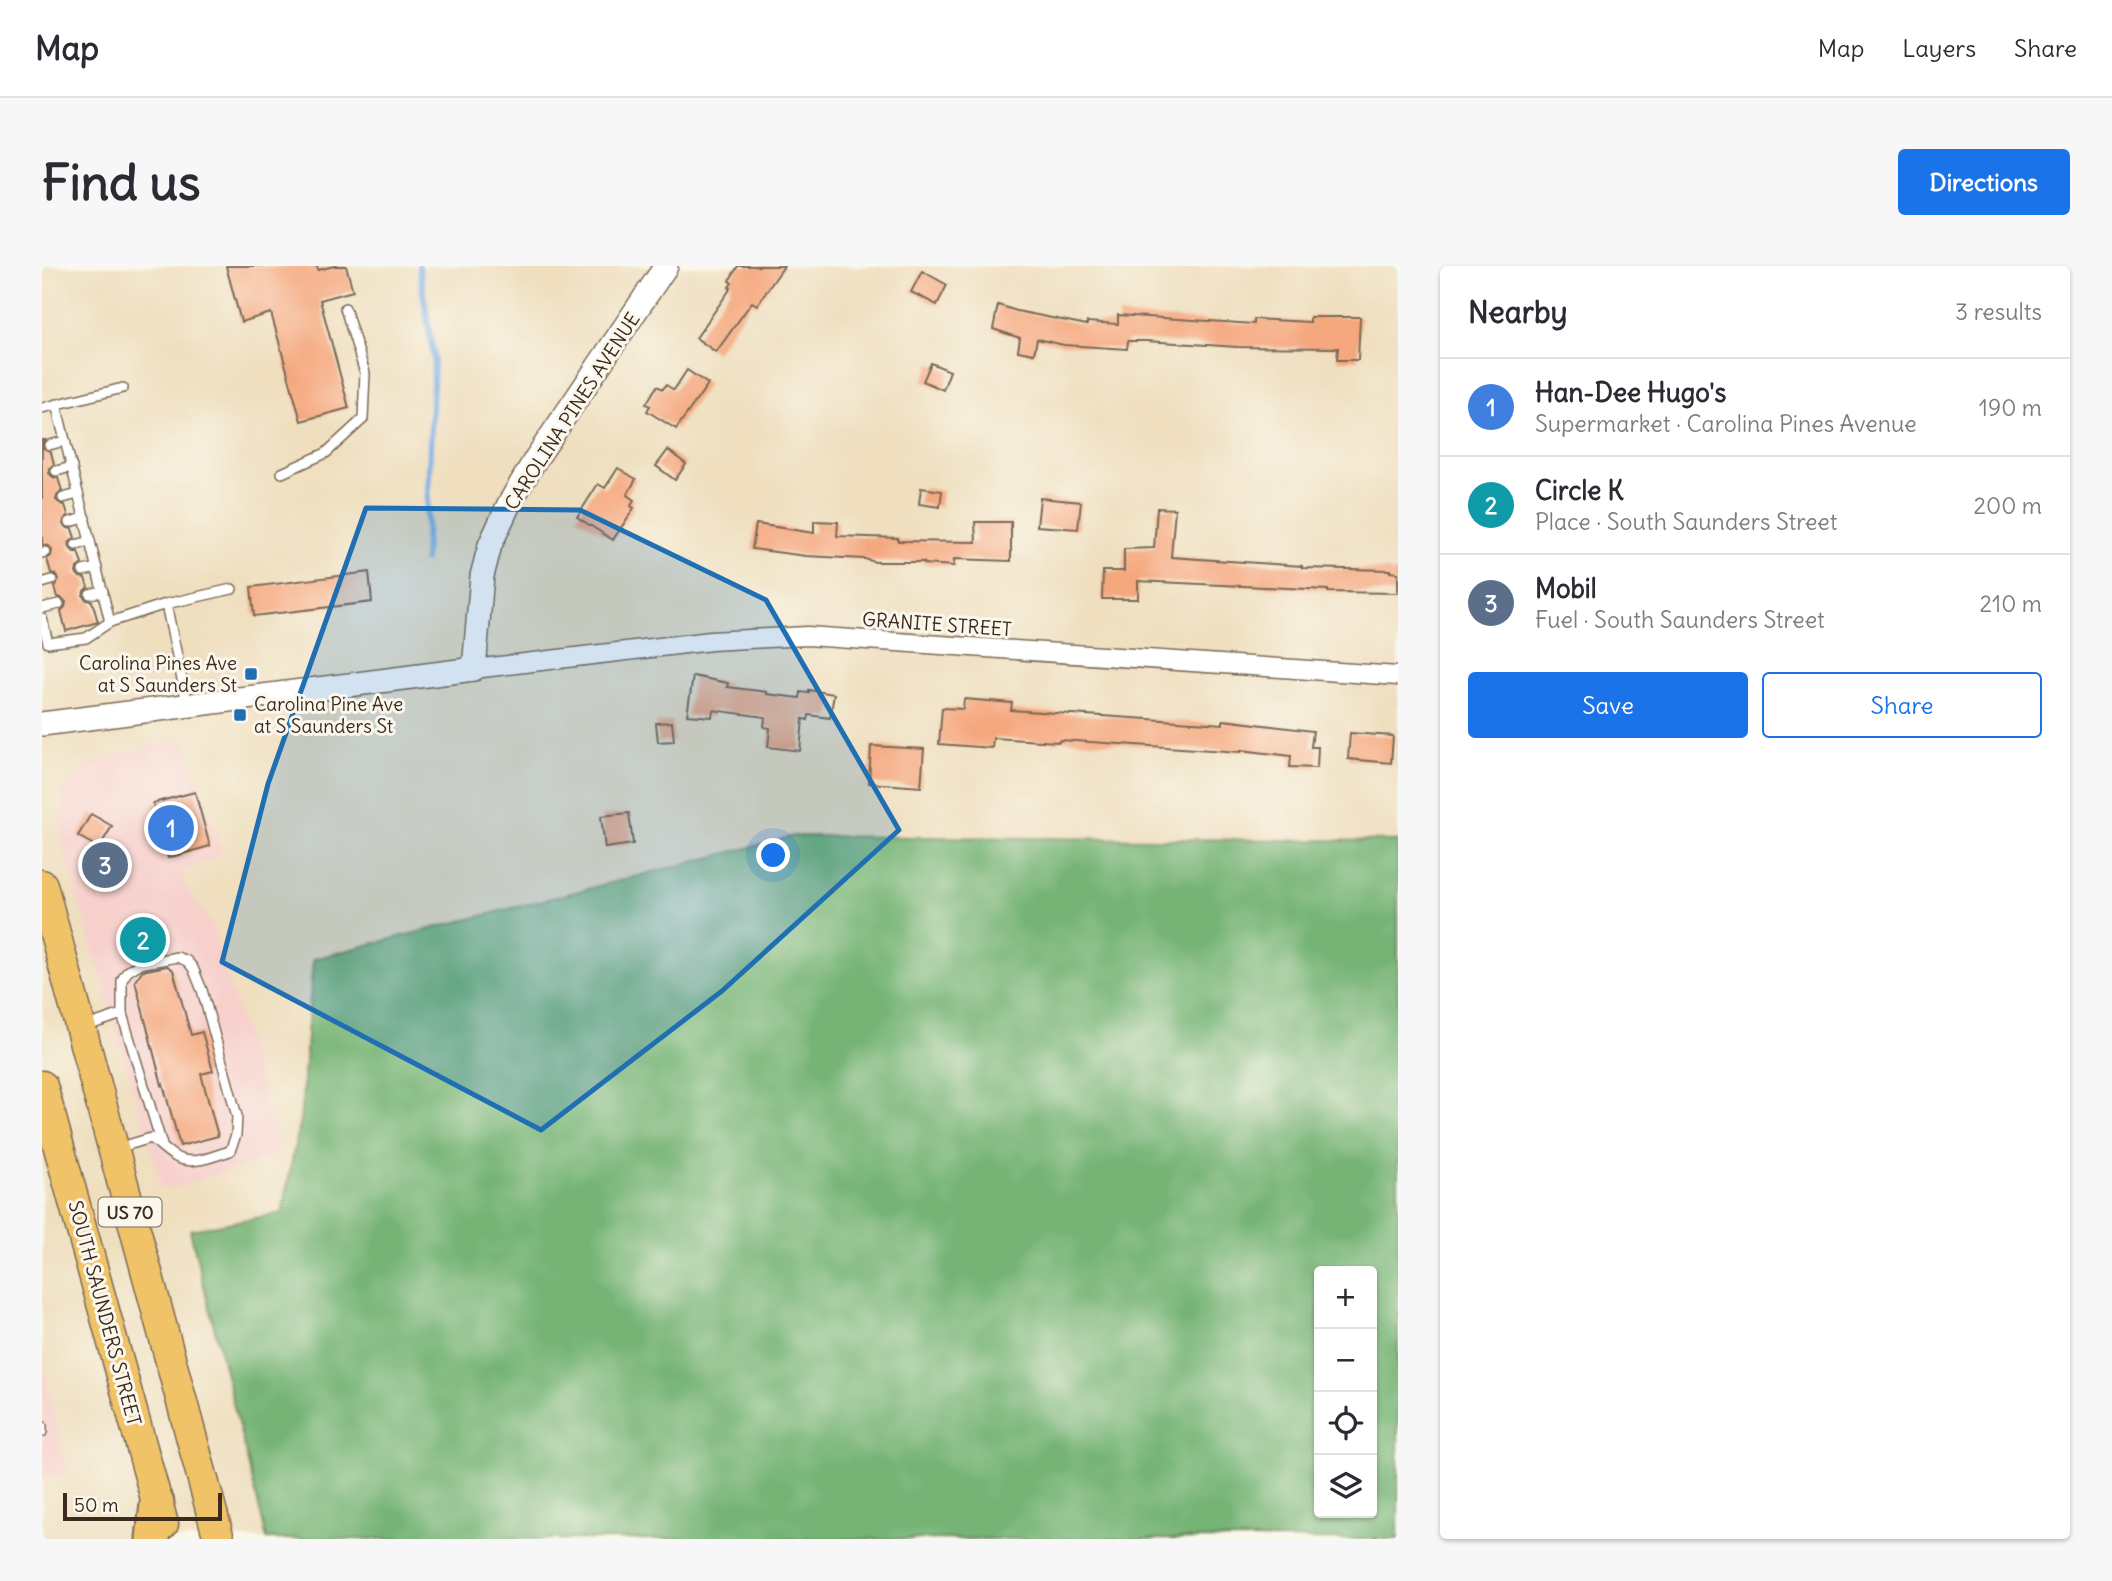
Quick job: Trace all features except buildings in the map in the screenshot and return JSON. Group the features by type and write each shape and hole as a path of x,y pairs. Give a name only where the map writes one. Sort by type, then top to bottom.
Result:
{"highway":[{"name":"US 70","path":"42,885 219,1539"},
{"name":"SOUTH SAUNDERS STREET","path":"42,1086 167,1539"},
{"path":"153,1539 158,1503"}],"street":[{"name":"CAROLINA PINES AVENUE","path":"474,669 482,576 490,545 509,504 535,460 666,266"},
{"name":"GRANITE STREET","path":"474,669 711,640 807,636 1398,676"},
{"path":"42,724 474,669"}],"lane":[{"path":"282,473 326,453 363,419 365,373 345,308"},
{"path":"42,408 123,388"},
{"path":"56,404 110,622"},
{"path":"49,445 65,441"},
{"path":"56,471 72,467"},
{"path":"64,498 78,494"},
{"path":"70,522 85,518"},
{"path":"76,545 90,541"},
{"path":"83,571 97,568"},
{"path":"42,583 52,580"},
{"path":"42,618 48,643 86,638 110,622 166,604 232,589"},
{"path":"90,594 103,591"},
{"path":"42,608 59,604"},
{"path":"166,604 187,705"},
{"path":"113,1149 151,1138 174,1156 196,1161 230,1151 236,1135 237,1116 202,990 193,968 187,961 177,957 139,964 127,972 122,980 122,1014 162,1145"},
{"path":"80,1028 122,1014"},
{"path":"42,1426 42,1432"}],"highlighted area":[{"path":"366,508 580,510 766,600 899,830 722,991 541,1130 222,962 268,784"}],"shaded area":[{"path":"183,738 223,854 182,873 187,889 212,924 281,1154 172,1189 162,1188 60,836 64,787 89,762"},
{"path":"42,1361 67,1472 42,1478"}],"green space":[{"path":"794,836 1398,841 1398,1539 267,1539 190,1230 282,1213 301,1114 313,959"}],"waterway":[{"path":"419,266 434,360 425,560"}],"place":[{"name":"Carolina Pines Ave at S Saunders St","path":"251,674"},
{"name":"Carolina Pine Ave at S Saunders St","path":"240,715"},
{"name":"Han-Dee Hugo's","path":"171,828"},
{"name":"Mobil","path":"105,865"},
{"name":"Circle K","path":"143,940"}]}
